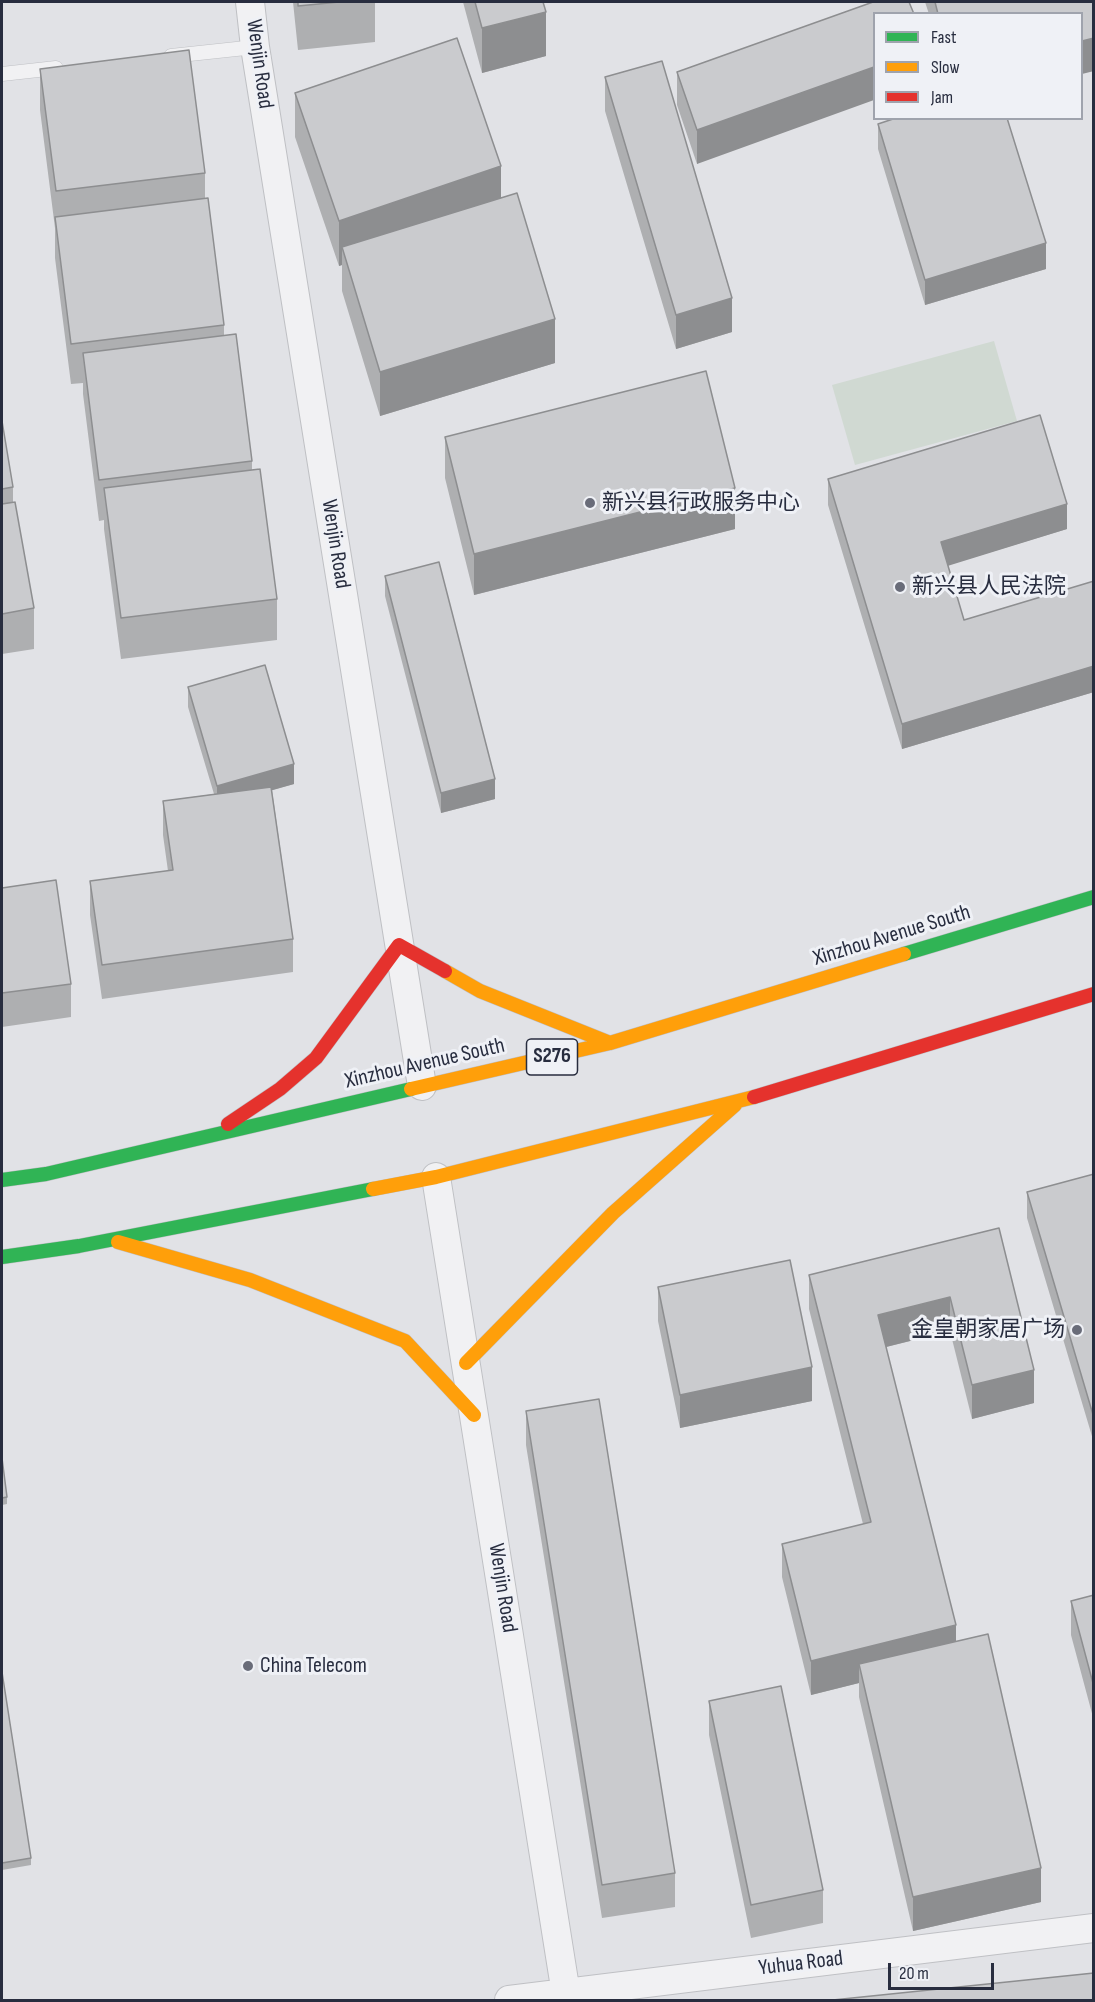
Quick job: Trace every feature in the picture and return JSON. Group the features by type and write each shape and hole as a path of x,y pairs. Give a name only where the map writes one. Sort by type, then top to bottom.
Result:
{"main road":[{"name":"Xinzhou Avenue South","path":"2,1180 46,1174 610,1043 1094,897"},
{"path":"211,1135 280,1089 316,1058 399,945 480,991 610,1043"},
{"path":"2,1257 111,1240 436,1177 738,1102 1094,994"},
{"path":"466,1363 613,1214 738,1102"},
{"path":"111,1240 250,1280 405,1341 474,1415"}],"street":[{"name":"Wenjin Road","path":"250,2 255,47 422,1086"},
{"name":"Wenjin Road","path":"436,1177 567,1997"},
{"name":"Yuhua Road","path":"509,2001 567,1997 1094,1928"}],"lane":[{"path":"163,57 255,47"},
{"path":"2,74 71,67"}],"shaded area":[{"path":"994,341 1017,421 855,465 832,385"}],"building":[{"path":"298,2 339,2 298,6"},
{"path":"475,2 543,2 546,12 482,28"},
{"path":"873,2 909,2 913,12 873,12 873,67 697,130 677,72"},
{"path":"935,2 1094,2 1094,38 1083,41 1083,12 938,12"},
{"path":"457,38 501,166 339,221 295,93"},
{"path":"189,50 205,173 56,191 40,69"},
{"path":"662,61 732,298 676,315 605,77"},
{"path":"890,120 1008,120 1046,243 925,280 878,124"},
{"path":"517,193 555,319 380,372 342,247"},
{"path":"208,198 224,325 71,344 55,217"},
{"path":"236,334 252,461 99,480 83,353"},
{"name":"新兴县行政服务中心","path":"706,371 735,488 474,554 445,437"},
{"name":"新兴县人民法院","path":"1040,415 1067,504 941,542 964,620 1094,581 1094,666 902,724 828,479"},
{"path":"2,421 13,487 2,489"},
{"path":"260,469 277,599 121,618 104,488"},
{"path":"15,502 34,608 2,614 2,504"},
{"path":"439,562 495,779 441,793 385,576"},
{"path":"265,665 294,764 217,786 188,687"},
{"path":"271,787 293,939 102,965 90,881 173,870 163,801"},
{"path":"56,880 71,984 2,993 2,888"},
{"name":"金皇朝家居广场","path":"1094,1174 1094,1418 1027,1192"},
{"path":"999,1228 1034,1370 972,1385 950,1297 878,1315 956,1625 811,1661 782,1544 871,1522 809,1275"},
{"path":"790,1260 812,1367 680,1395 658,1287"},
{"path":"599,1399 675,1873 602,1885 526,1411"},
{"path":"2,1458 7,1497 2,1498"},
{"path":"1094,1595 1094,1687 1071,1601"},
{"path":"988,1634 1041,1868 913,1897 859,1664"},
{"path":"2,1672 31,1858 2,1863"},
{"path":"781,1686 823,1890 751,1905 709,1701"},
{"path":"1094,1973 1094,2001 823,2001"}],"traffic: fast":[{"path":"904,954 1094,897"},
{"path":"2,1180 46,1174 411,1089"},
{"path":"2,1257 79,1246 373,1189"}],"traffic: slow":[{"path":"411,1089 610,1043 904,954"},
{"path":"445,971 480,991 610,1043"},
{"path":"373,1189 436,1177 754,1097"},
{"path":"466,1363 613,1213 735,1105"},
{"path":"118,1242 250,1280 405,1341 474,1415"}],"traffic: jam":[{"path":"228,1124 280,1089 316,1058 399,945 445,971"},
{"path":"754,1097 1094,994"}],"place":[{"name":"新兴县行政服务中心","path":"590,503"},
{"name":"新兴县人民法院","path":"900,587"},
{"name":"金皇朝家居广场","path":"1077,1330"},
{"name":"China Telecom","path":"248,1666"}]}
